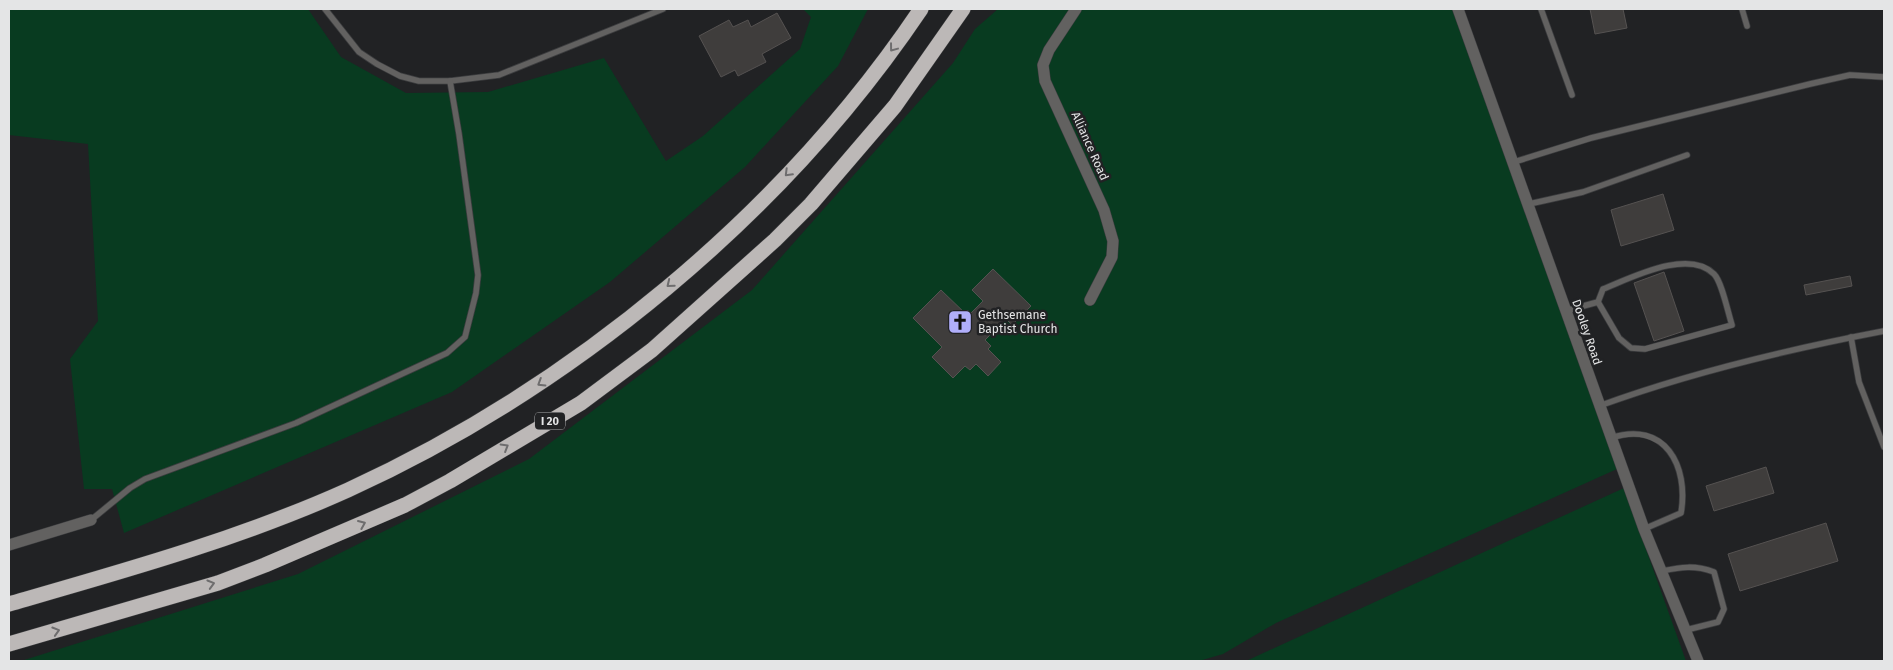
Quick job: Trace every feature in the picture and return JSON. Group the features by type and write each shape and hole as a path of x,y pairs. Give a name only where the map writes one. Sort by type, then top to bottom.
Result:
{"highway":[{"path":"9,604 134,568 299,511 349,490 417,456 559,372 698,262 797,164 872,77 921,9"},
{"name":"I 20","path":"9,644 218,583 266,565 405,505 450,481 580,403 622,374 652,350 775,240 811,204 895,106 963,9"}],"street":[{"name":"Alliance Road","path":"1076,9 1049,50 1044,65 1045,81 1104,210 1113,241 1112,257 1090,300"},
{"name":"Dooley Road","path":"1458,9 1644,529 1698,661"},
{"path":"9,545 91,520"}],"lane":[{"path":"325,9 359,52 377,64 409,79 450,81 499,75 663,9"},
{"path":"1541,9 1572,95"},
{"path":"1742,9 1747,26"},
{"path":"1514,162 1590,138 1810,84 1850,75 1884,77"},
{"path":"91,520 130,488 145,479 296,423 447,353 465,337 476,293 478,275 450,81"},
{"path":"1529,204 1583,192 1688,155"},
{"path":"1678,264 1702,265 1716,276 1732,325 1645,350 1631,348 1619,338 1598,302 1603,290 1638,275 1678,264"},
{"path":"1566,311 1598,302"},
{"path":"1599,406 1725,368 1884,330"},
{"path":"1851,337 1859,382 1884,447"},
{"path":"1611,438 1628,433 1646,434 1662,443 1681,472 1683,498 1681,513 1644,529"},
{"path":"1662,571 1687,566 1700,567 1714,572 1724,609 1718,622 1686,630"}],"green space":[{"path":"9,9 308,9 341,57 406,93 488,92 604,58 666,161 703,136 800,49 811,17 803,9 868,9 838,66 745,167 610,282 452,392 124,533 112,489 84,489 70,359 98,321 88,144 9,135"},
{"path":"998,9 1452,9 1617,469 1276,623 1223,654 1199,661 21,661 298,574 529,459 752,290 953,63 975,29"},
{"path":"1624,488 1686,661 1246,661"}],"building":[{"path":"1590,9 1623,9 1627,28 1595,34"},
{"path":"777,13 791,38 762,54 766,62 738,76 735,70 721,77 699,36 729,20 733,27 748,20 751,27"},
{"path":"1663,194 1674,230 1621,246 1611,210"},
{"name":"Gethsemane Baptist Church","path":"993,269 1031,306 1012,325 1006,319 985,340 991,346 988,349 1001,362 988,376 976,364 970,370 965,366 953,378 932,357 942,347 913,318 941,290 968,316 983,301 972,290"},
{"path":"1664,272 1684,331 1654,341 1634,283"},
{"path":"1850,276 1852,286 1806,295 1804,285"},
{"path":"1766,467 1774,493 1714,511 1706,486"},
{"path":"1826,523 1838,561 1740,591 1728,554"}],"place":[{"name":"Gethsemane Baptist Church","path":"960,322"}]}
